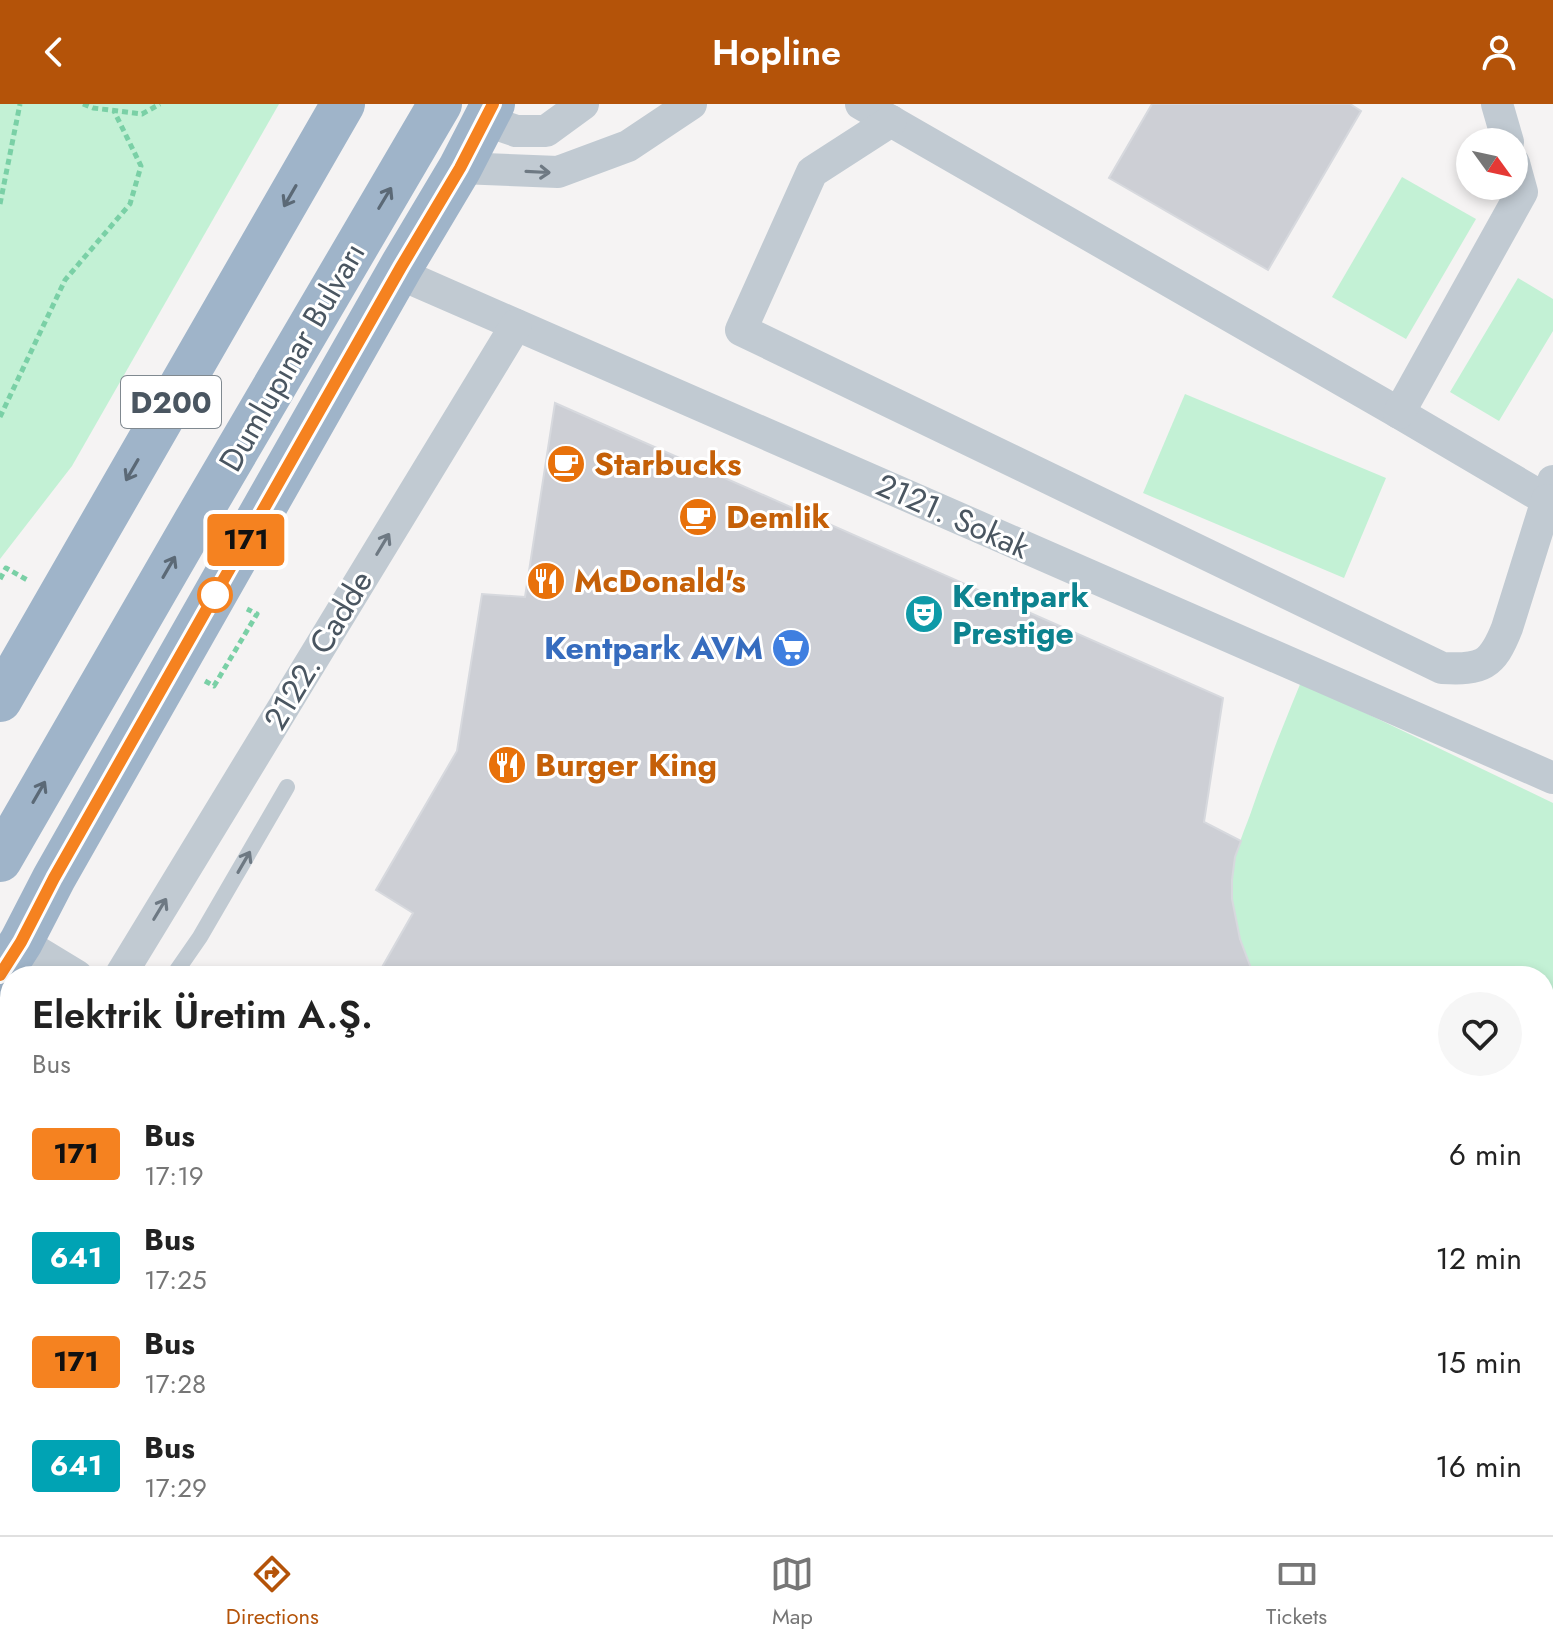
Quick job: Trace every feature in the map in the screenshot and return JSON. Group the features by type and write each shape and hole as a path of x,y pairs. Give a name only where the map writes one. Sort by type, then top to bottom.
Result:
{"highway":[{"name":"D200","path":"0,700 343,104"},
{"name":"Dumlupınar Bulvarı","path":"0,860 440,104"},
{"path":"11,958 489,112"}],"street":[{"path":"489,112 516,131 546,131 583,104"},
{"path":"460,168 558,172 628,146 691,104"},
{"path":"861,104 891,121 1399,413 1550,491 1499,649 1485,664 1463,669 1442,668 741,330 812,172 891,121"},
{"path":"1497,104 1504,128"},
{"path":"1399,413 1518,200"},
{"name":"2121. Sokak","path":"401,267 416,281 1553,778"},
{"name":"2122. Cadde","path":"126,966 516,325"},
{"path":"11,958 40,966"}],"lane":[{"path":"180,966 287,787"}],"path":[{"path":"0,204 20,104"},
{"path":"83,104 142,114 160,104"},
{"path":"0,417 65,280 130,204 141,166 114,111"},
{"path":"0,579 6,568"},
{"path":"214,686 257,614"}],"green space":[{"path":"0,104 279,104 72,466 0,559"},
{"path":"1402,177 1476,219 1406,339 1332,297"},
{"path":"1518,278 1553,299 1553,331 1499,421 1450,392"},
{"path":"1185,394 1386,478 1344,578 1143,493"},
{"path":"1301,682 1553,803 1553,966 1249,966 1234,917 1233,871 1241,839"}],"building":[{"path":"1152,104 1350,104 1361,111 1268,270 1109,178"},
{"name":"Kentpark AVM","path":"555,403 1223,698 1204,822 1241,841 1235,857 1232,899 1240,939 1250,966 383,966 413,913 376,890 457,751 482,594 525,597"}],"bus line":[{"name":"171","path":"6,966 460,168 493,104"}],"place":[{"name":"Starbucks","path":"566,464"},
{"name":"Demlik","path":"698,517"},
{"name":"McDonald's","path":"546,581"},
{"name":"Kentpark Prestige","path":"924,614"},
{"name":"Kentpark AVM","path":"791,648"},
{"name":"Burger King","path":"507,765"}]}
